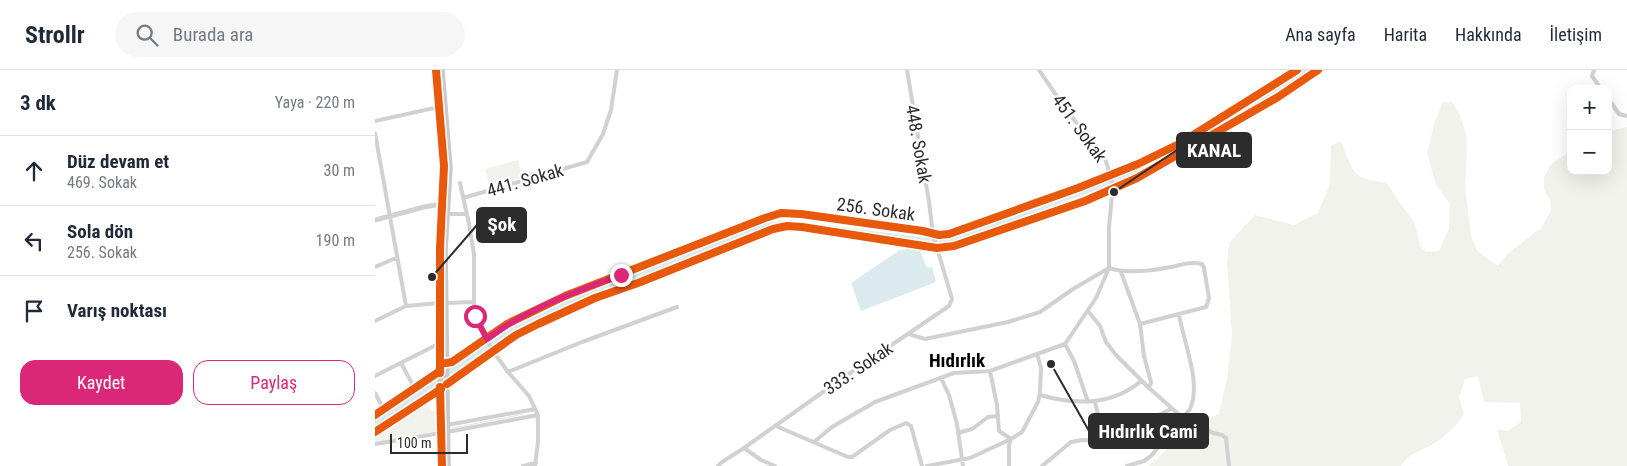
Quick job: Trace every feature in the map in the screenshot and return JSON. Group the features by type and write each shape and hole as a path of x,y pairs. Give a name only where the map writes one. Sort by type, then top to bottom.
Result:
{"main road":[{"path":"436,70 444,166 439,304 443,369"},
{"path":"442,70 450,168 443,369 448,466"},
{"path":"442,466 445,430 443,385"}],"street":[{"name":"441. Sokak","path":"463,198 587,162 606,126 617,70"},
{"name":"448. Sokak","path":"907,70 933,235 937,247"},
{"name":"451. Sokak","path":"1039,70 1067,111 1105,158 1111,176 1112,187 1109,268"},
{"name":"256. Sokak","path":"375,415 487,340 507,324 565,296 765,218 781,213 819,216 933,235 949,234 1111,176 1138,164 1179,144 1297,70"},
{"path":"375,432 522,332 595,298 639,283 773,229 787,226 802,227 937,247 954,246 1085,201 1112,187 1137,178 1278,97 1318,70"},
{"path":"1594,70 1592,76 1598,85"},
{"path":"1612,104 1619,114 1627,116"},
{"path":"375,121 439,107"},
{"path":"375,133 381,176 406,306"},
{"path":"375,178 381,176"},
{"path":"460,182 474,254 473,302 475,316 493,350 508,372 529,396 538,415 538,442 535,464 523,466"},
{"path":"375,220 442,204"},
{"path":"447,214 467,214"},
{"name":"333. Sokak","path":"718,466 949,306 952,299 937,247"},
{"path":"375,267 396,258"},
{"path":"909,334 925,339 1008,322 1040,312 1080,284 1109,268 1121,272 1168,268 1195,262 1201,264 1204,268 1209,303 1206,307 1140,324"},
{"path":"814,442 832,427 875,402 954,373 990,371 1065,344 1088,311 1103,285 1109,268"},
{"path":"1121,272 1140,324 1144,356 1151,382 1149,388"},
{"path":"446,303 473,302"},
{"path":"375,321 406,306 439,304"},
{"path":"508,372 574,345 677,307"},
{"path":"1088,311 1100,326 1111,349 1171,409 1183,418 1196,422 1213,433 1226,438 1229,466"},
{"path":"1127,466 1144,461 1151,456 1183,418 1194,401 1192,372 1179,314"},
{"path":"375,376 440,343"},
{"path":"1065,344 1074,361 1088,402"},
{"path":"927,466 969,458 1011,439 1021,432 1038,402 1041,368 1037,354"},
{"path":"401,362 414,388"},
{"path":"990,371 997,405 999,431 1011,439"},
{"path":"941,378 949,395 963,466"},
{"path":"1039,395 1095,402 1121,394 1141,380"},
{"path":"375,393 383,408"},
{"path":"1095,402 1104,441"},
{"path":"375,444 535,409"},
{"path":"1042,466 1071,442 1083,440 1104,441 1171,409"},
{"path":"445,430 538,415"},
{"path":"958,433 973,429 988,417 997,416"},
{"path":"776,426 847,457 852,457 890,430 906,424 911,426 922,466"},
{"path":"1009,466 1009,445 1011,439"},
{"path":"744,448 761,460 775,466"}],"shaded area":[{"path":"1443,102 1452,102 1460,115 1466,134 1465,186 1471,236 1477,251 1498,266 1507,254 1541,228 1551,211 1550,200 1544,190 1544,177 1551,164 1567,154 1567,175 1612,175 1612,130 1627,127 1627,466 1508,466 1497,429 1508,431 1521,422 1520,403 1484,402 1478,376 1465,379 1459,398 1464,414 1458,423 1442,438 1412,455 1401,466 1148,466 1187,429 1219,414 1227,379 1232,335 1227,263 1229,243 1255,215 1294,225 1318,213 1330,184 1331,145 1341,142 1352,168 1360,176 1387,183 1415,223 1420,246 1427,252 1439,251 1449,229 1450,204 1436,185 1427,153 1435,121"},
{"path":"518,160 523,177 490,186 485,169"},
{"path":"919,248 927,268 932,267 936,282 861,311 851,283 900,250"},
{"path":"426,403 431,411 437,412 437,431 375,443 375,435"}],"waterway":[{"path":"375,424 515,327 573,301 764,226 789,223 920,240 950,241 1134,173 1207,132 1305,70"},
{"path":"453,428 524,414"}],"cycle path":[{"path":"436,70 444,166 440,248 440,373"},
{"path":"446,363 452,362 507,324 565,296 781,213 801,214 923,231 939,235 949,234 1078,188 1138,164 1179,144 1297,70"},
{"path":"447,384 516,335 538,324 595,298 638,283 773,229 787,226 802,227 937,248 954,246 1085,201 1137,178 1278,97 1318,70"},
{"path":"375,415 440,371"},
{"path":"440,387 442,466"},
{"path":"375,432 441,389"}],"place":[{"name":"KANAL","path":"1114,192"},
{"name":"Şok","path":"432,277"},
{"name":"Hıdırlık Cami","path":"1051,364"}],"district":[{"name":"Hıdırlık","path":"957,360"}],"route":[{"path":"475,316 487,339 507,324 565,296 621,275"}]}
